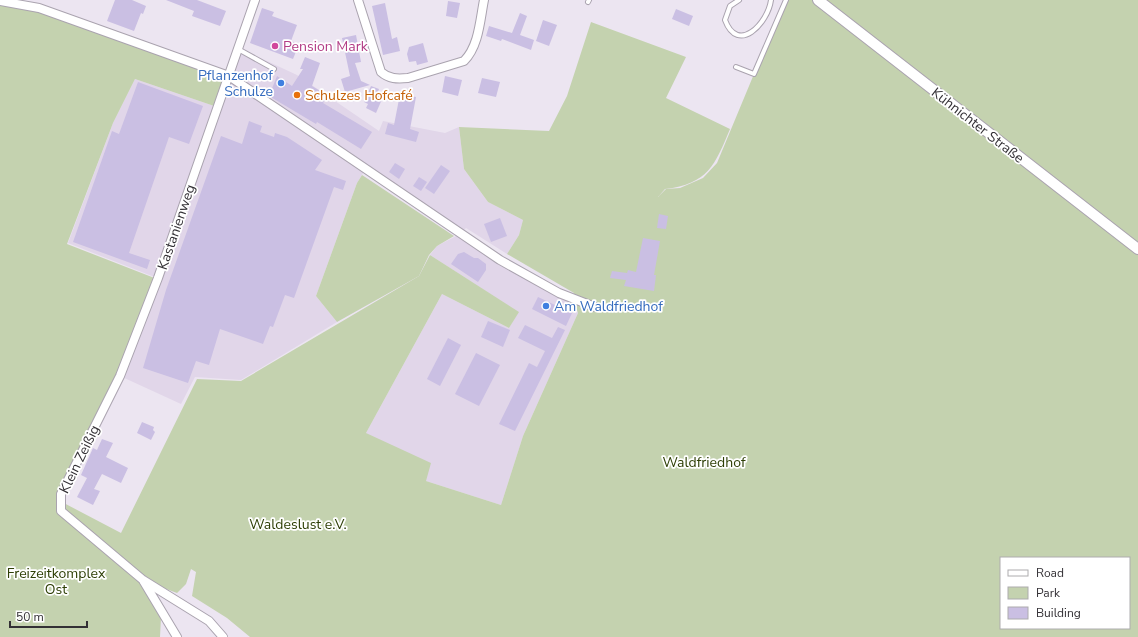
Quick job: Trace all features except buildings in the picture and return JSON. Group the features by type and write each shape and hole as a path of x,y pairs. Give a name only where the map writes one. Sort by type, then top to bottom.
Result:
{"street":[{"name":"Kastanienweg","path":"120,376 158,278 255,0"},
{"path":"358,0 381,72 387,77 400,79 408,78 464,61 470,55 475,42 484,0"},
{"name":"Kühnichter Straße","path":"818,0 1138,249"},
{"path":"0,1 39,8 228,76 500,260 559,293 595,307"},
{"name":"Klein Zeißig","path":"120,376 61,494 61,511 143,580 209,621 223,637"},
{"name":"Klein Zeißig","path":"143,580 177,637"}],"lane":[{"path":"739,0 730,6 725,20 728,28 734,34 744,35 759,28 765,18 771,0"},
{"path":"736,67 754,74 786,0"},
{"path":"238,49 274,69"}],"shaded area":[{"path":"239,48 297,75 379,131 383,121 445,133 459,127 464,169 488,202 523,220 519,235 507,254 466,228 461,233 365,170 357,183 316,296 337,322 241,380 195,377 181,404 120,376"},
{"path":"135,79 217,107 157,278 68,243 113,123"},
{"path":"460,234 573,299 578,313 523,436 501,505 426,481 366,433 442,294 509,328 518,312 430,255 437,246"}],"green space":[{"path":"788,0 817,0 1138,249 1138,637 250,637 227,618 192,596 196,572 191,569 186,584 177,593 142,580 161,617 160,637 0,637 0,2 39,9 228,76 217,107 135,79 113,123 67,244 157,279 120,376 60,501 121,533 197,379 241,381 419,276 430,255 519,312 509,328 442,294 366,433 431,463 426,481 501,505 523,436 578,313 573,299 574,293 507,254 519,235 523,220 488,202 464,169 459,127 549,131 567,96 591,22 686,57 666,98 730,129 720,153 708,171 691,183 665,189 658,197 666,189 680,188 703,178 717,163 754,74"},
{"path":"819,0 1138,0 1138,248"},
{"path":"362,175 454,236 437,246 429,255 419,276 337,322 316,296 357,183"}],"place":[{"name":"Pension Mark","path":"275,46"},
{"name":"Pflanzenhof Schulze","path":"281,83"},
{"name":"Schulzes Hofcafé","path":"297,95"},
{"name":"Am Waldfriedhof","path":"546,306"}],"park label":[{"name":"Waldfriedhof","path":"704,462"},
{"name":"Waldeslust e.V.","path":"298,524"},
{"name":"Freizeitkomplex Ost","path":"56,582"}]}
